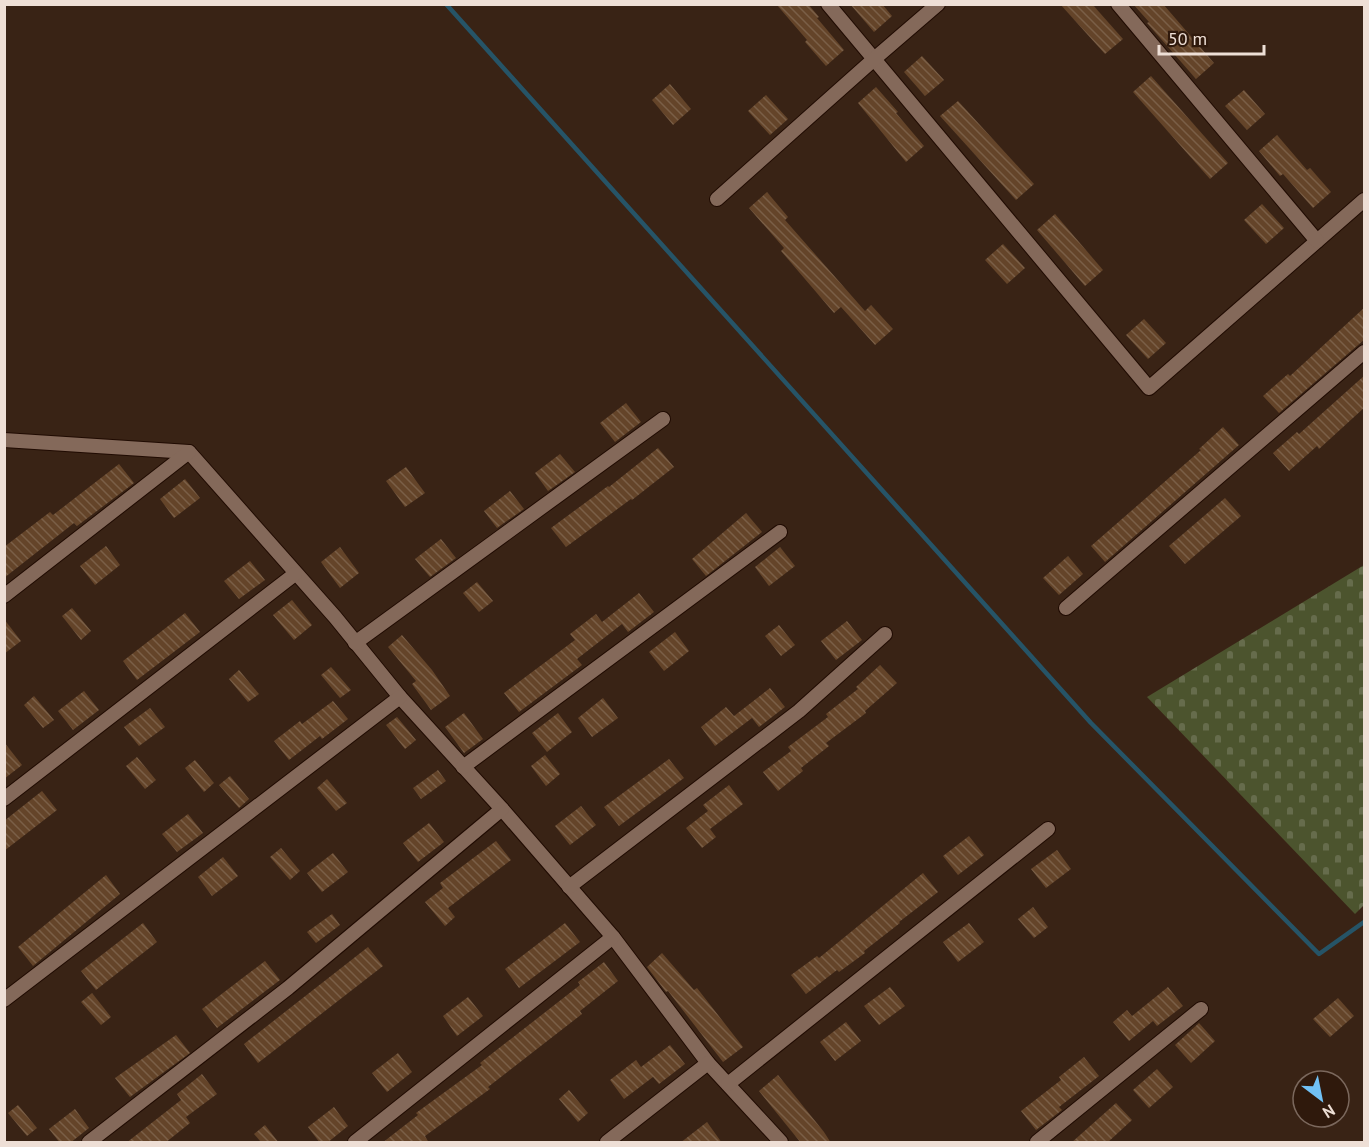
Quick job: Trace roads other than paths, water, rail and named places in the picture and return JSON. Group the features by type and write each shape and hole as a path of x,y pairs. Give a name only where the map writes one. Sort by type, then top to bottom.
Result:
{"street":[{"path":"828,4 1149,388 1365,200"},
{"path":"717,199 938,4"},
{"path":"1118,4 1317,242"},
{"path":"1066,608 1365,352"},
{"path":"355,643 663,419"},
{"path":"4,440 189,452 400,697 502,809 613,937 708,1063 781,1143"},
{"path":"4,596 189,452"},
{"path":"464,767 780,531"},
{"path":"4,799 295,574"},
{"path":"569,887 799,711 885,634"},
{"path":"4,1000 400,697"},
{"path":"89,1143 288,988 502,809"},
{"path":"728,1083 1048,829"},
{"path":"355,1143 613,937"},
{"path":"1037,1143 1201,1009"},
{"path":"607,1143 708,1063"}],"waterway":[{"path":"446,4 1091,723 1319,954 1364,922"}]}
